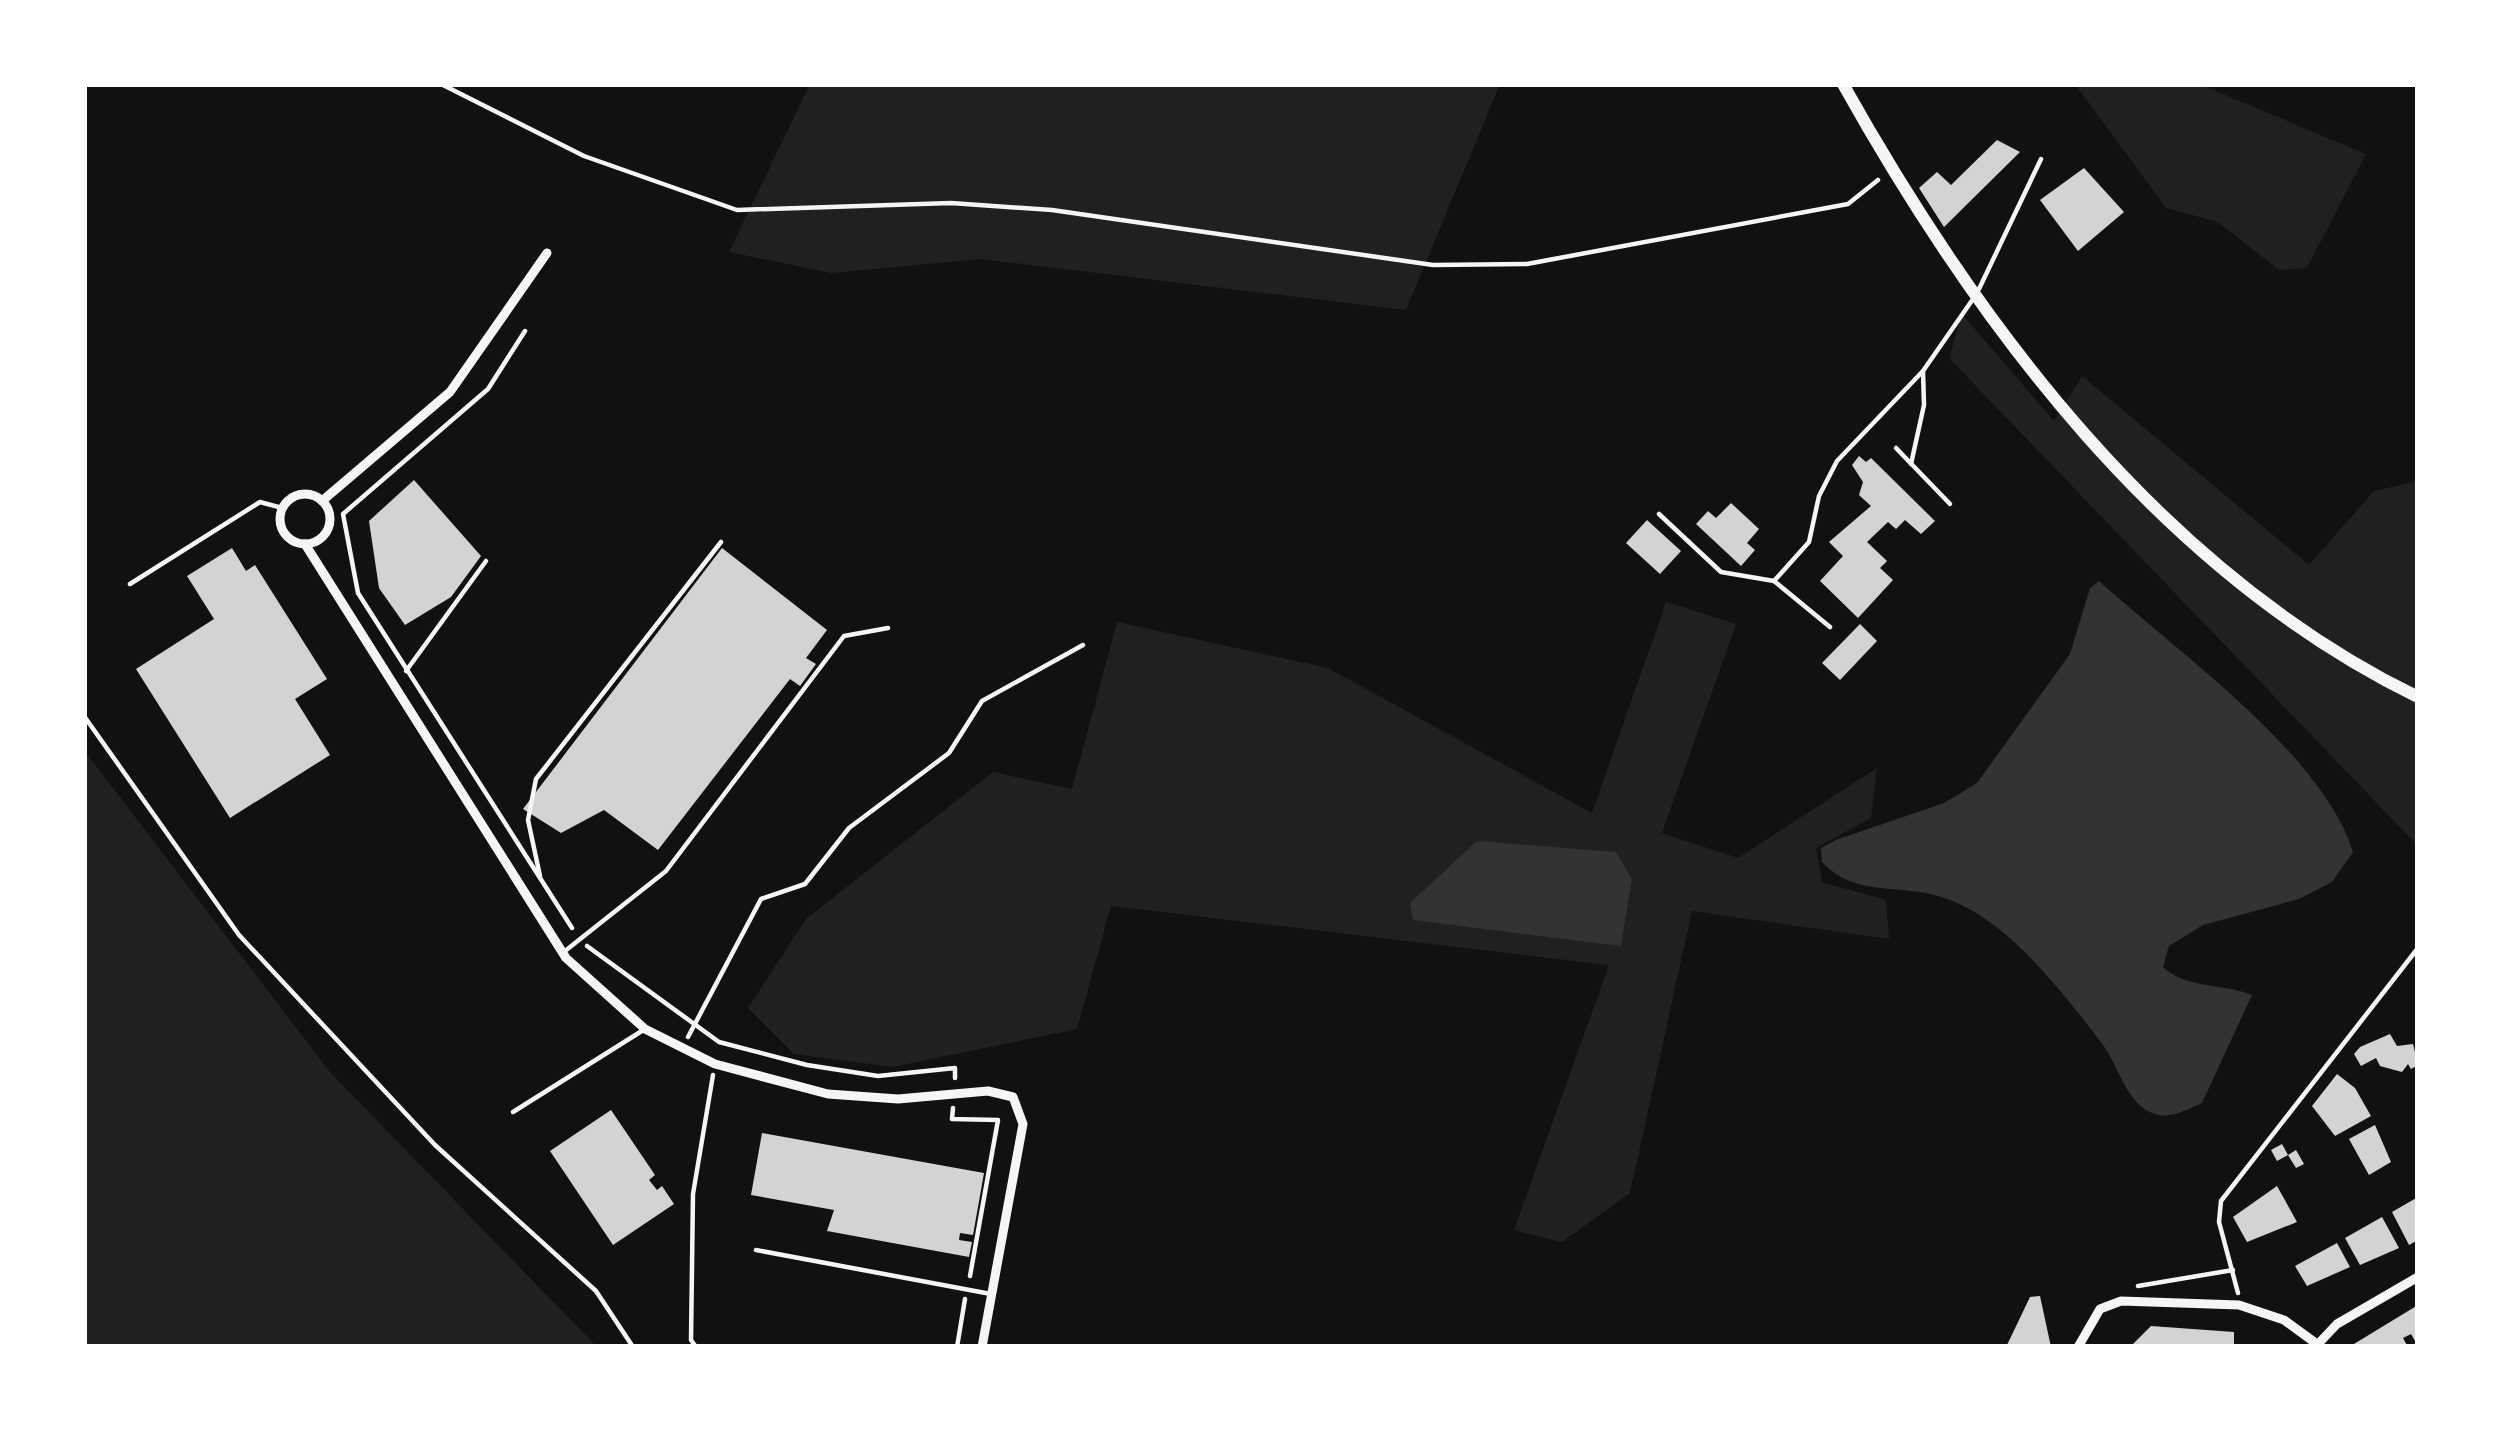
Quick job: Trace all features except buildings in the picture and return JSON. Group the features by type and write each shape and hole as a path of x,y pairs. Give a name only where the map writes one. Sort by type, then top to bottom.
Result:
{"street":[{"path":"1843,84 1891,170 1975,298 2088,436 2250,595 2318,641 2418,697"},
{"path":"322,501 450,392 547,254"},
{"path":"322,501 301,494 282,508 284,532 305,544 562,953 645,1029 715,1064 828,1094 898,1100 988,1091 1013,1097 1023,1124 982,1347"},
{"path":"305,544 321,538 330,523 322,501"},
{"path":"2078,1347 2099,1309 2121,1301 2239,1305 2284,1320 2320,1345 2337,1324 2418,1277"}],"lane":[{"path":"1774,581 1809,542 1819,496 1837,461 1923,371 1975,298 2041,159"},
{"path":"1911,464 1924,405 1923,371"},
{"path":"1896,448 1950,504"},
{"path":"130,584 260,502 282,508"},
{"path":"1659,514 1721,572 1774,581 1830,627"},
{"path":"562,953 666,872 844,636 888,628"},
{"path":"84,716 239,935 435,1145 596,1291 633,1347"},
{"path":"513,1112 645,1029"},
{"path":"756,1250 991,1294"}],"path":[{"path":"441,84 584,156 736,210 951,203 1052,210 1433,265 1527,264 1848,204 1891,170"},
{"path":"525,331 488,389 344,514 358,593 580,938 719,1042 807,1065 878,1076 956,1068 952,1119 998,1120 957,1347"},
{"path":"542,881 528,820 536,779 721,542"},
{"path":"406,671 487,561"},
{"path":"682,1047 721,981 750,911 761,899 805,884 849,827 950,753 982,700 1083,645"},
{"path":"2239,1305 2235,1270 2219,1222 2221,1201 2418,948"},
{"path":"696,1347 692,1340 693,1194 715,1064"},
{"path":"2121,1301 2133,1286 2235,1270"}],"shaded area":[{"path":"810,84 1500,84 1406,310 981,259 831,273 729,252"},
{"path":"2075,84 2199,84 2366,154 2307,268 2279,270 2218,222 2166,208"},
{"path":"1962,314 2054,421 2082,376 2309,565 2374,491 2418,481 2418,846 1949,358"},
{"path":"2099,581 2279,741 2337,815 2353,852 2332,882 2299,899 2203,925 2169,946 2163,967 2172,974 2252,995 2202,1103 2170,1115 2150,1112 2135,1100 2103,1045 2066,998 2026,953 1987,920 1942,897 1849,881 1822,862 1821,848 1836,840 1944,803 1977,783 2070,654 2090,588"},
{"path":"1666,602 1736,624 1662,833 1738,858 1877,768 1871,818 1816,848 1822,882 1886,900 1889,939 1692,911 1630,1193 1562,1242 1514,1230 1609,965 1111,906 1077,1029 893,1067 794,1054 748,1008 806,919 993,772 1072,789 1117,622 1328,668 1592,813"},
{"path":"84,750 330,1072 597,1347 84,1347"},
{"path":"1477,841 1616,852 1632,879 1621,946 1413,920 1410,903"}]}
